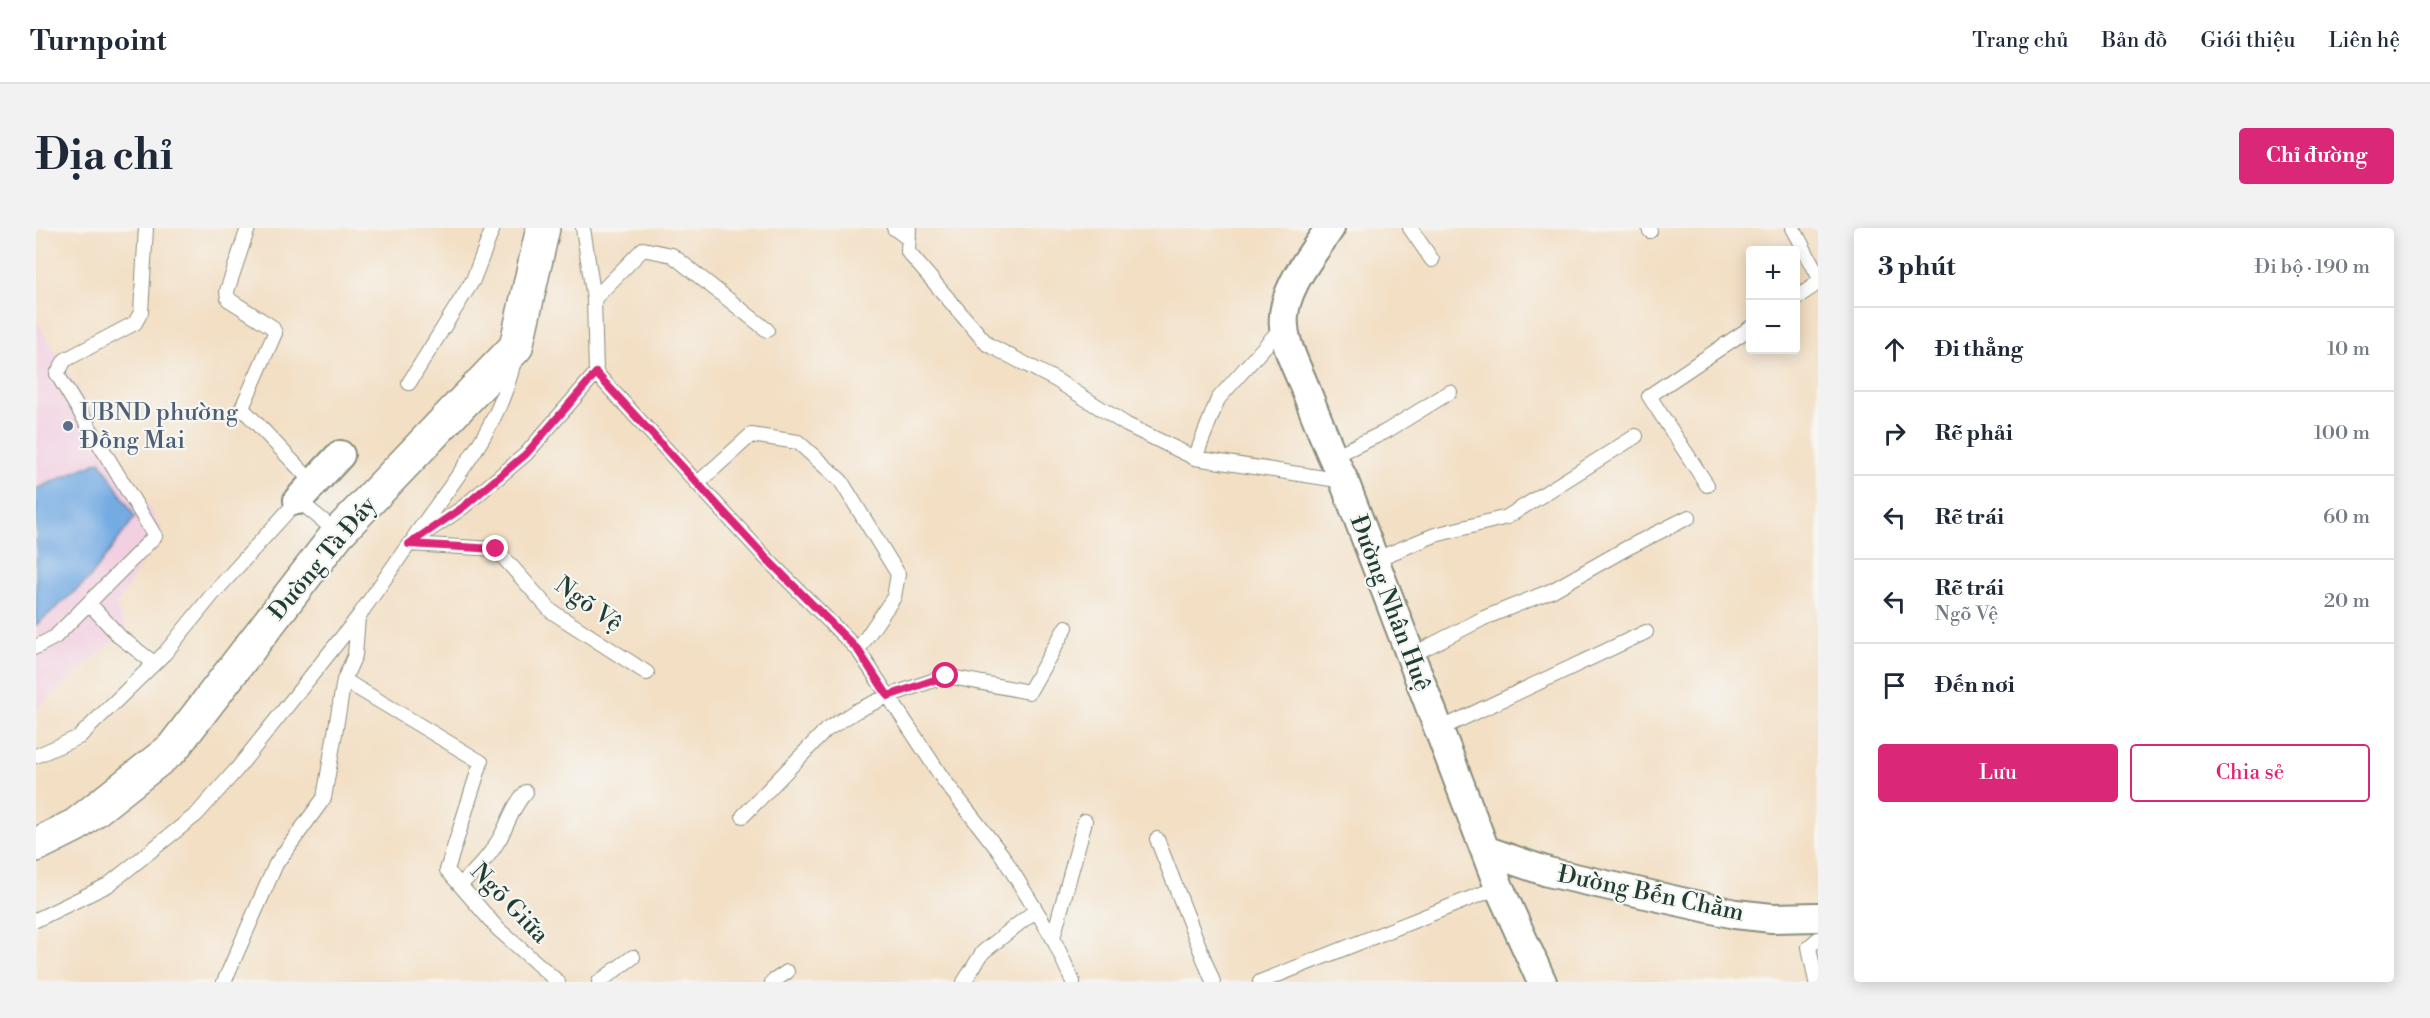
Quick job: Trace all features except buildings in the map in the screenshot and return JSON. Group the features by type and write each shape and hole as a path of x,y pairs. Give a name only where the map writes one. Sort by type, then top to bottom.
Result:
{"street":[{"path":"516,347 543,228"},
{"path":"1283,326 1288,300 1300,275 1330,228"},
{"name":"Đường Nhân Huệ","path":"1283,326 1296,366 1440,729 1499,887 1542,982"},
{"name":"Đường Tà Đáy","path":"36,845 76,825 172,749 338,533 516,347"},
{"path":"305,492 340,455"},
{"name":"Đường Bến Chằm","path":"1487,851 1548,872 1736,914 1772,918 1818,917"}],"lane":[{"path":"36,647 55,637 154,536 57,374 65,360 135,323 141,312 146,228"},
{"path":"248,228 227,291 228,299 272,327 275,333 242,408 338,533"},
{"path":"409,383 473,280 493,228"},
{"path":"583,228 594,299 596,373 699,482 767,559 858,650 943,779 1002,855 1053,938 1073,982"},
{"path":"894,228 909,234 908,252 987,344 1056,380 1127,425 1194,458 1338,469 1384,432 1450,392"},
{"path":"1410,228 1432,260"},
{"path":"1793,228 1818,275"},
{"path":"594,299 643,249 672,255 767,330"},
{"path":"1800,295 1818,283"},
{"path":"1194,458 1218,399 1283,326"},
{"path":"1707,485 1649,396 1746,331"},
{"path":"36,920 108,885 197,814 237,769 358,617 495,419 509,387 516,347"},
{"path":"409,544 462,508 526,454 596,373"},
{"path":"699,482 752,435 798,442 841,480 898,574 894,597 858,650"},
{"path":"1374,560 1435,535 1507,517 1636,436"},
{"path":"36,756 79,737 154,663 305,492"},
{"path":"1410,656 1484,618 1553,590 1627,548 1689,517"},
{"name":"Ngõ Vệ","path":"409,544 496,549 552,611 647,673"},
{"path":"89,603 120,637 154,663"},
{"path":"224,982 276,864 324,798 344,680 355,655 358,617"},
{"path":"743,816 826,730 856,711 888,696 946,676 1029,692 1066,627"},
{"path":"1440,729 1646,632"},
{"name":"Ngõ Giữa","path":"344,680 481,762 447,870 498,929 558,982"},
{"path":"460,885 477,870 494,847 517,801 526,792"},
{"path":"1053,938 1085,821"},
{"path":"1157,839 1213,982"},
{"path":"1260,982 1499,887"},
{"path":"964,982 983,952 1036,910"},
{"path":"1816,982 1809,947 1818,939"},
{"path":"599,982 633,957"},
{"path":"536,982 546,971"},
{"path":"772,982 787,972"}],"shaded area":[{"name":"UBND phường Đồng Mai","path":"37,321 162,529 116,607 127,629 36,709"}],"water":[{"path":"100,461 135,517 89,579 36,625 36,489"}],"place":[{"name":"UBND phường Đồng Mai","path":"68,426"}],"route":[{"path":"496,549 409,544 462,508 526,454 555,417 596,373 699,482 767,559 858,650 888,696 946,676"}]}
